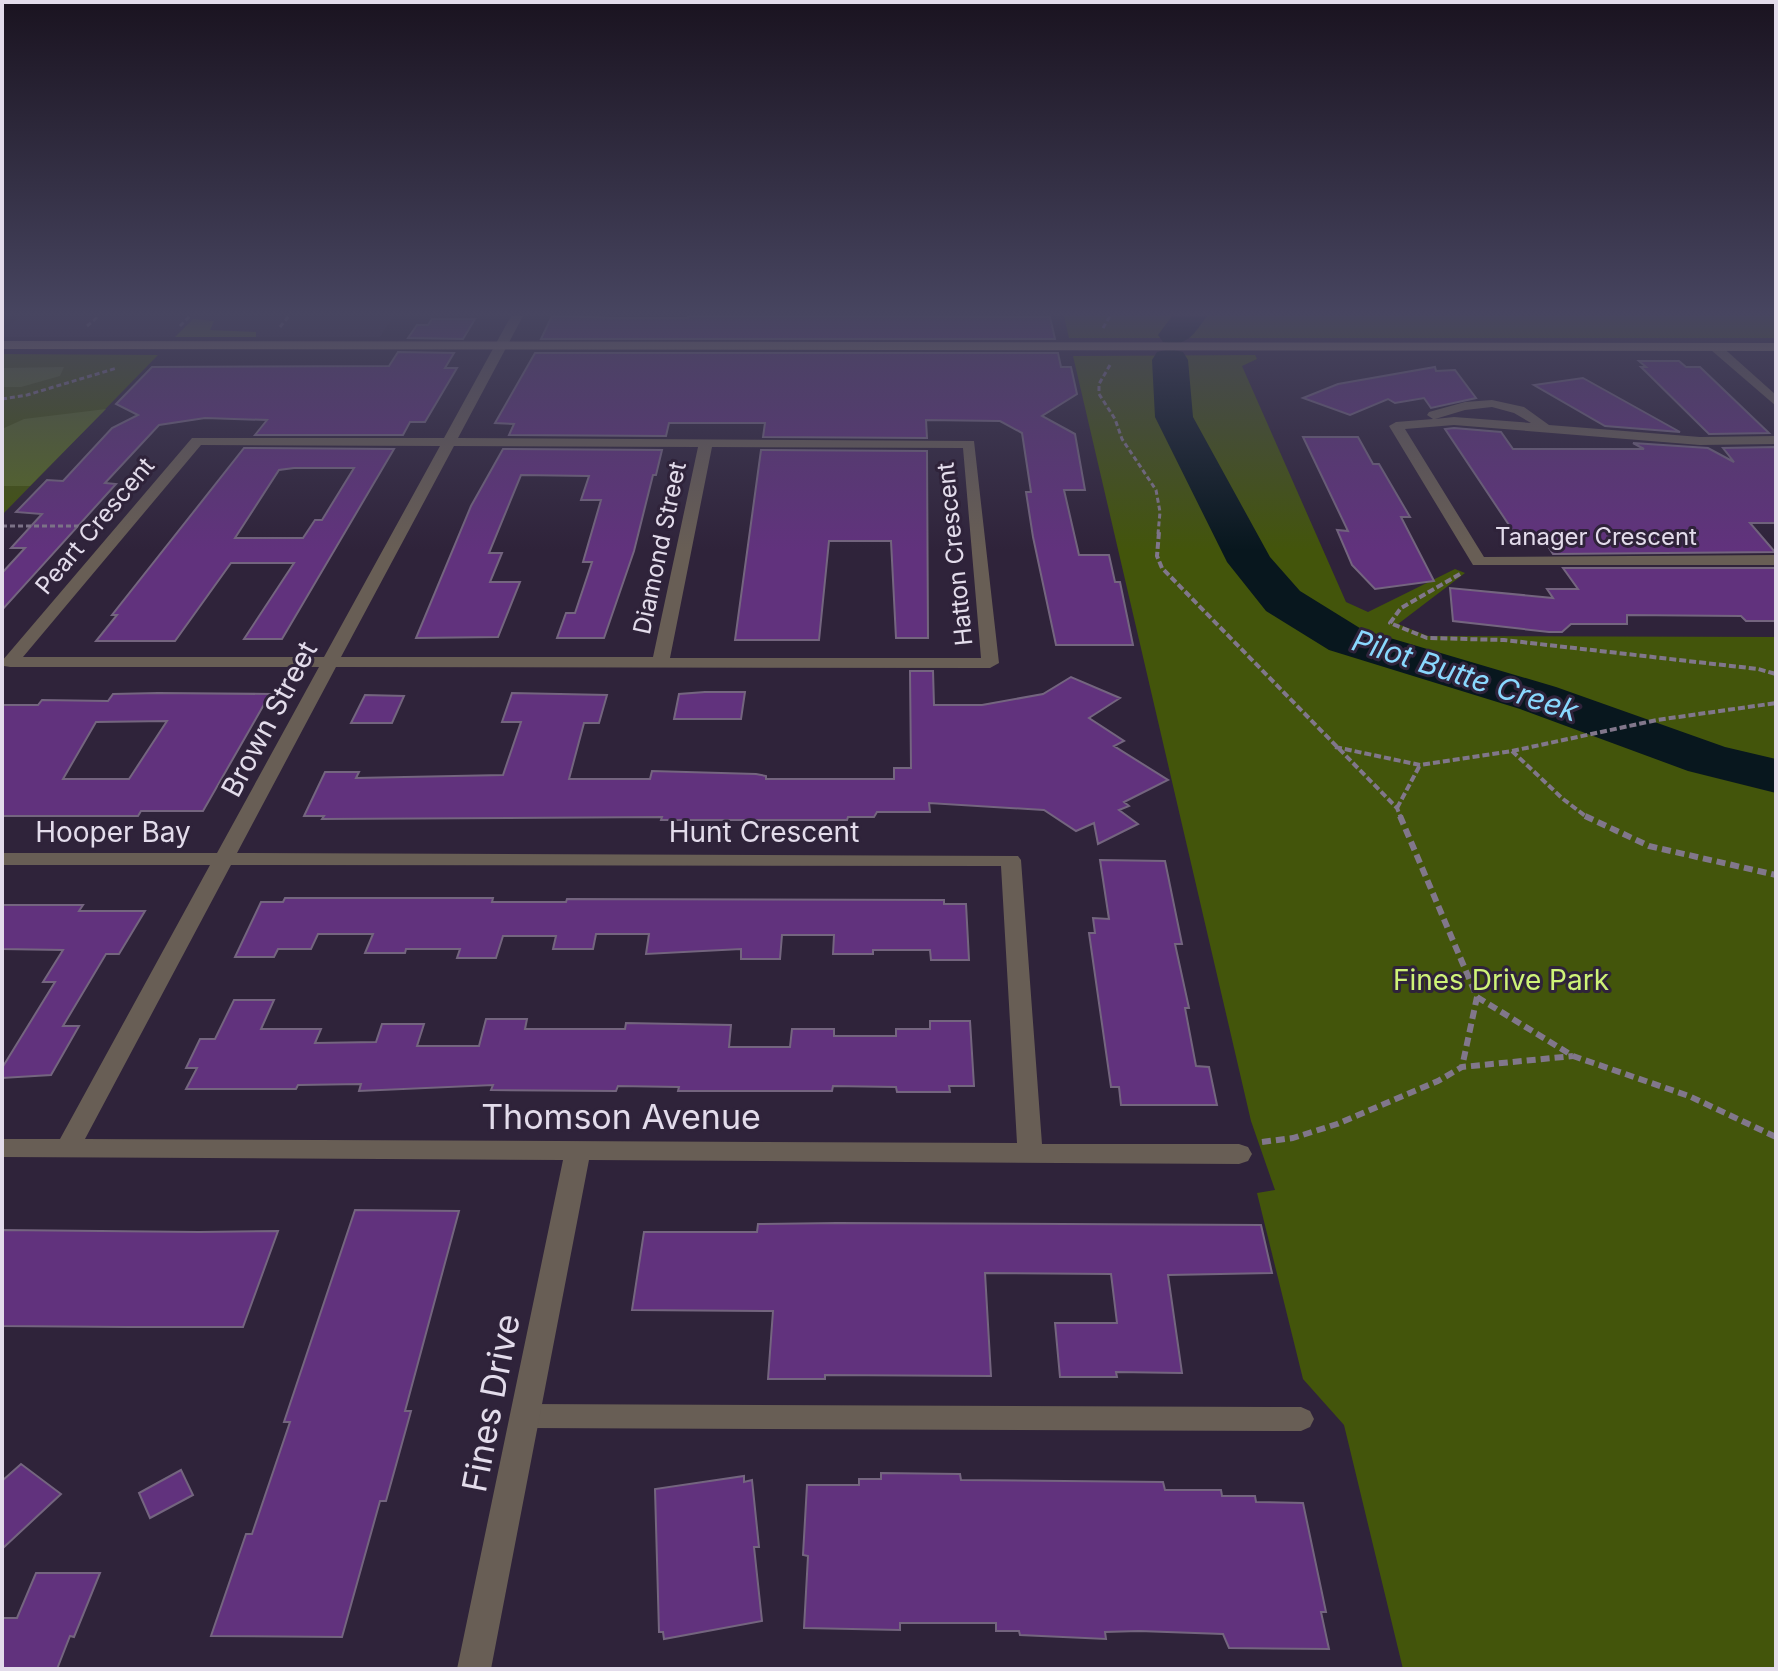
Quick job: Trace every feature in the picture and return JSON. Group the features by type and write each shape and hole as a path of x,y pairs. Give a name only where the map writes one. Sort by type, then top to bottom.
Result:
{"street":[{"name":"Brown Street","path":"68,1148 475,394"},
{"path":"1396,426 1456,408 1493,403 1521,409 1546,428"},
{"path":"1396,426 1454,421 1700,441 1776,440"},
{"name":"Tanager Crescent","path":"1396,426 1479,562 1776,560"},
{"name":"Peart Crescent","path":"331,663 10,662 197,441 449,442"},
{"name":"Hatton Crescent","path":"331,663 990,663 969,444 449,442"},
{"name":"Diamond Street","path":"660,663 706,442"},
{"name":"Hooper Bay","path":"2,859 224,860"},
{"name":"Hunt Crescent","path":"224,860 1011,860 1030,1153"},
{"name":"Thomson Avenue","path":"2,1148 1239,1154"},
{"name":"Fines Drive","path":"474,1669 578,1150"}],"lane":[{"path":"526,1416 1301,1419"}],"path":[{"path":"2,399 30,394"},
{"path":"1099,394 1115,419 1122,439 1156,490 1160,529 1157,556 1162,568 1397,808 1477,997 1462,1067"},
{"path":"2,526 127,526"},
{"path":"1479,562 1401,608 1390,623 1427,638 1504,640 1563,649 1640,653 1776,674"},
{"path":"1334,747 1420,765 1512,751 1657,720 1776,703"},
{"path":"1512,751 1582,814 1608,828 1679,853 1776,875"},
{"path":"1397,808 1420,765"},
{"path":"1477,997 1573,1056 1689,1096 1776,1137"},
{"path":"1239,1154 1260,1143 1293,1138 1337,1124 1438,1081 1462,1067 1573,1056"}],"green space":[{"path":"2,394 120,394 2,515"},
{"name":"Fines Drive Park","path":"1082,394 1254,394 1346,602 1368,612 1455,569 1465,573 1398,624 1428,636 1776,637 1776,1669 1403,1669 1344,1425 1303,1379 1257,1193 1275,1190 1251,1121"},
{"path":"106,409 30,486 2,486 2,429 24,419"}],"building":[{"path":"126,394 442,394 425,422 410,422 403,435 255,435 267,420 205,418 159,425 105,483 116,484 2,610 2,573 25,548 11,548 42,514 16,512 47,480 63,481 112,428 138,415 116,404"},
{"path":"512,394 1077,394 1042,416 1075,434 1085,490 1064,490 1079,555 1109,555 1115,582 1120,582 1133,645 1056,645 1033,537 1026,492 1031,492 1022,433 1000,421 926,420 927,438 763,437 765,423 669,423 666,436 509,435 514,424 495,423"},
{"path":"1313,394 1473,394 1476,398 1431,408 1424,398 1395,403 1388,399 1350,415 1303,398"},
{"path":"1550,394 1612,394 1680,432 1605,426"},
{"path":"1668,394 1728,394 1769,433 1709,434"},
{"path":"1445,429 1501,432 1513,449 1644,449 1633,443 1708,448 1734,462 1723,448 1776,447 1776,523 1750,523 1775,552 1553,554 1542,537 1517,537"},
{"path":"1303,437 1358,437 1373,464 1379,464 1410,517 1401,517 1434,581 1375,589 1352,565 1337,530 1348,531"},
{"path":"244,448 394,449 282,639 244,639 294,563 231,563 175,641 96,641 117,615 112,615","holes":["354,468 322,520 315,520 303,538 235,538 279,470"]},
{"path":"503,449 662,450 634,551 604,638 557,638 566,613 575,613 592,562 583,562 601,500 581,500 589,476 521,475 489,553 502,553 490,582 520,582 498,637 416,638 471,506"},
{"path":"761,450 927,451 928,638 896,638 891,541 829,541 819,640 735,640"},
{"path":"1563,568 1776,568 1776,621 1746,621 1741,616 1627,615 1627,624 1571,624 1562,632 1549,632 1453,621 1450,588 1553,598 1547,589 1578,589"},
{"path":"910,671 933,671 934,705 982,705 1043,694 1071,677 1120,698 1089,718 1124,741 1114,746 1168,780 1124,802 1129,806 1119,810 1138,824 1098,844 1094,823 1076,831 1044,810 929,803 930,812 877,812 874,817 848,817 847,820 661,820 662,817 322,819 324,816 304,816 325,772 359,772 356,778 503,775 521,722 502,722 512,693 607,695 599,723 584,723 569,779 650,779 652,771 756,774 766,776 766,779 894,779 894,768 911,768"},
{"path":"745,692 741,719 674,719 679,694"},
{"path":"113,694 270,694 203,811 141,811 138,816 2,816 2,705 38,705 42,700 108,701","holes":["167,721 129,779 63,779 96,722"]},
{"path":"365,695 404,696 392,723 351,723"},
{"path":"1100,860 1165,861 1182,944 1175,944 1189,1008 1185,1008 1196,1066 1209,1067 1217,1105 1121,1105 1119,1087 1111,1087 1089,933 1095,933 1093,918 1109,919"},
{"path":"285,898 493,898 492,902 566,902 567,899 944,900 944,904 966,904 969,960 931,960 930,950 833,954 834,935 782,935 780,959 741,959 741,949 646,954 649,934 596,934 593,949 553,949 556,936 503,936 496,958 457,958 460,949 365,953 373,934 318,934 311,949 278,949 274,957 235,957 261,902 283,902"},
{"path":"2,905 83,905 79,911 145,911 119,954 106,954 63,1026 79,1026 51,1075 2,1078 2,1068 55,982 43,982 63,950 2,949"},
{"path":"234,1000 274,1000 261,1029 321,1029 315,1043 376,1042 382,1024 424,1024 417,1046 479,1046 486,1019 527,1019 525,1029 625,1029 626,1023 731,1025 729,1047 790,1047 792,1029 834,1029 834,1036 896,1036 896,1029 930,1029 930,1021 970,1021 974,1086 949,1086 950,1092 897,1092 896,1087 833,1086 832,1091 678,1091 679,1087 618,1086 616,1091 491,1090 493,1085 359,1091 361,1084 298,1085 296,1089 186,1089 197,1068 186,1068 200,1039 215,1039"},
{"path":"355,1210 459,1211 405,1411 411,1411 386,1501 380,1501 342,1637 211,1636 246,1534 252,1534 290,1422 284,1422"},
{"path":"758,1224 1261,1225 1272,1273 1168,1275 1182,1373 1116,1372 1117,1377 1060,1377 1055,1323 1117,1323 1111,1274 985,1273 991,1376 825,1375 825,1379 768,1379 773,1311 632,1310 644,1232 757,1232"},
{"path":"2,1230 278,1231 243,1327 127,1327 2,1326"},
{"path":"21,1464 61,1494 2,1549 2,1481"},
{"path":"181,1470 193,1495 150,1518 139,1493"},
{"path":"881,1473 960,1474 961,1480 1163,1482 1165,1490 1221,1490 1222,1496 1255,1496 1256,1502 1303,1503 1326,1612 1321,1612 1329,1649 1229,1648 1223,1634 1105,1632 1106,1639 1020,1635 1019,1631 996,1631 996,1623 900,1623 900,1630 804,1628 808,1556 803,1555 807,1485 859,1485 859,1479 881,1479"},
{"path":"744,1476 744,1482 752,1480 759,1547 754,1547 762,1621 664,1639 663,1632 659,1632 655,1489"},
{"path":"36,1573 100,1573 74,1637 70,1636 57,1669 2,1669 2,1618 17,1618"}],"waterway":[{"name":"Pilot Butte Creek","path":"1172,394 1174,417 1250,562 1283,601 1346,640 1538,698 1707,759 1776,776"},
{"name":"Pilot Butte Creek","path":"1363,637 1366,646"}]}
